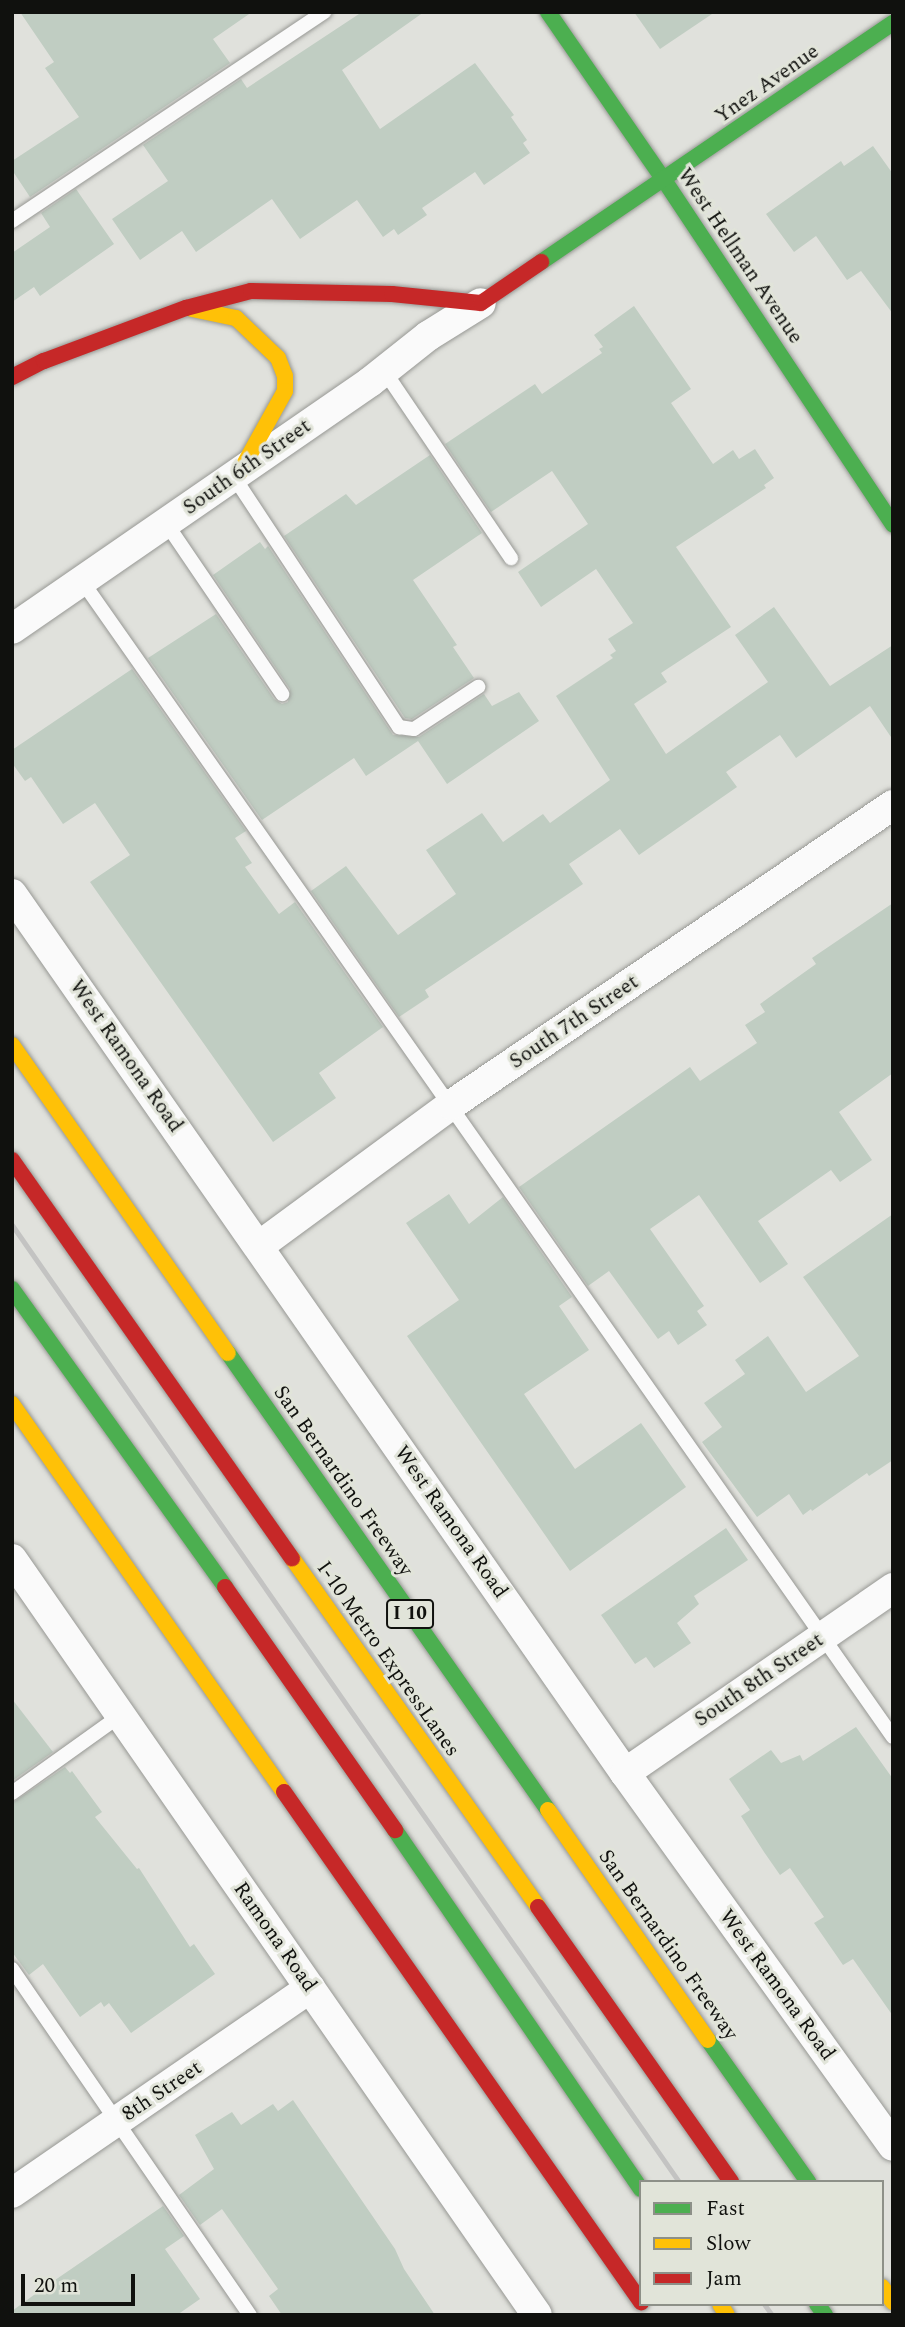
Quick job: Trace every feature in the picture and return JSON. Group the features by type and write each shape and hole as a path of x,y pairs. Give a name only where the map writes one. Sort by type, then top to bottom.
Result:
{"main road":[{"name":"West Hellman Avenue","path":"548,12 664,180 893,525"},
{"name":"Ynez Avenue","path":"664,180 893,23"},
{"name":"South 6th Street","path":"481,303 664,180"},
{"path":"12,377 44,361 186,308 251,291 309,290 481,303"},
{"path":"186,308 236,318 278,358 285,376 285,391 237,475"},
{"name":"San Bernardino Freeway","path":"12,1045 807,2180"},
{"name":"I-10 Metro ExpressLanes","path":"12,1160 730,2180"},
{"path":"12,1289 319,1719 639,2186"},
{"path":"12,1404 639,2300"},
{"path":"603,2247 635,2315"}],"street":[{"name":"South 6th Street","path":"12,629 385,372 428,335 481,303"},
{"name":"South 7th Street","path":"259,1246 451,1105 893,805"},
{"name":"West Ramona Road","path":"12,894 625,1773 893,2146"},
{"name":"Ramona Road","path":"12,1559 537,2315"},
{"name":"South 8th Street","path":"625,1773 893,1588"},
{"name":"8th Street","path":"12,2193 310,1988"}],"lane":[{"path":"12,221 324,12"},
{"path":"385,372 511,558"},
{"path":"237,475 399,727 414,729 478,687"},
{"path":"166,523 282,694"},
{"path":"82,581 893,1737"},
{"path":"12,1793 121,1714"},
{"path":"12,1969 250,2315"}],"building":[{"path":"20,12 252,12 213,39 230,63 30,197 12,170 12,161 79,117 45,68 54,62"},
{"path":"362,12 424,12 342,70 380,129 475,63 514,115 511,117 527,140 523,143 530,153 484,185 475,172 422,208 427,215 398,235 394,229 383,237 357,200 300,239 272,199 196,252 182,231 140,260 112,219 168,181 143,145 241,79 247,88"},
{"path":"634,12 715,12 660,49"},
{"path":"873,146 893,174 893,314 861,271 847,280 816,236 794,252 766,214 841,161 844,166"},
{"path":"76,189 114,244 40,296 34,287 12,302 12,253 50,227 41,213"},
{"path":"634,306 691,389 671,403 713,464 733,450 739,459 755,449 774,478 764,485 766,488 676,547 731,627 661,673 667,682 634,704 666,754 768,682 735,635 774,607 830,686 893,645 893,740 870,706 796,758 780,735 726,772 737,787 639,855 620,829 569,864 583,884 425,990 429,997 399,1017 311,891 346,866 398,935 456,894 426,850 482,813 503,842 543,814 550,823 610,780 556,696 613,658 610,655 616,651 608,639 633,623 596,569 541,607 518,572 588,524 552,471 491,512 445,444 535,384 542,394 602,353 599,349 603,347 594,335"},
{"path":"430,455 482,533 413,580 457,645 453,647 474,678 412,719 405,718 284,536 346,494 356,505"},
{"path":"260,542 265,549 268,546 393,735 419,737 484,694 492,706 519,692 539,721 447,784 418,741 366,776 354,758 262,820 148,658 216,614 274,699 282,704 288,702 290,689 213,575"},
{"path":"132,669 246,831 235,838 252,863 245,867 279,914 295,902 383,1027 319,1073 336,1098 273,1142 90,882 130,855 95,803 63,824 31,777 25,781 12,763 12,750"},
{"path":"893,903 893,1073 839,1112 872,1160 840,1182 831,1170 758,1221 788,1264 760,1283 699,1195 650,1229 704,1306 697,1311 707,1325 678,1345 669,1331 658,1339 609,1271 588,1286 519,1187 690,1067 700,1081 757,1043 745,1025 765,1012 760,1004 816,964 812,958"},
{"path":"449,1194 469,1224 503,1197 572,1297 559,1306 589,1350 524,1394 575,1469 641,1423 686,1487 570,1571 407,1336 459,1300 406,1223"},
{"path":"893,1214 893,1460 869,1476 867,1473 803,1515 789,1494 757,1517 702,1442 722,1427 704,1403 745,1374 735,1360 768,1336 806,1392 859,1356 803,1277"},
{"path":"726,1528 748,1560 694,1596 699,1604 677,1623 691,1643 654,1668 646,1657 635,1664 601,1615"},
{"path":"12,1699 53,1752 12,1781"},
{"path":"856,1727 893,1779 893,2016 853,1959 843,1965 814,1923 824,1917 790,1868 780,1875 764,1852 741,1816 750,1810 729,1779 771,1750 781,1763 800,1755 803,1761"},
{"path":"65,1767 70,1773 72,1771 102,1812 95,1817 137,1869 139,1868 190,1947 194,1944 215,1974 131,2033 109,2003 104,2007 101,2002 80,2017 43,1964 29,1975 12,1952 12,1803"},
{"path":"293,2100 395,2249 404,2269 435,2315 282,2315 269,2296 278,2289 222,2209 200,2225 179,2195 214,2169 195,2135 232,2112 241,2125 273,2104 278,2111"},
{"path":"163,2206 184,2236 165,2249 200,2299 177,2315 12,2315 12,2311 42,2289"}],"railway":[{"path":"12,1225 678,2180"},
{"path":"765,2306 772,2315"}],"traffic: fast":[{"path":"548,12 664,180 893,525"},
{"path":"541,262 893,23"},
{"path":"12,1289 225,1587"},
{"path":"228,1353 548,1810"},
{"path":"395,1830 639,2186"},
{"path":"708,2040 807,2180"},
{"path":"818,2306 825,2315"}],"traffic: slow":[{"path":"192,309 236,318 278,358 285,376 285,391 240,472"},
{"path":"12,1045 228,1353"},
{"path":"12,1404 284,1792"},
{"path":"292,1558 538,1907"},
{"path":"548,1810 708,2040"},
{"path":"884,2290 893,2302"},
{"path":"721,2306 727,2315"}],"traffic: jam":[{"path":"12,377 44,361 186,308 251,291 392,294 481,303 541,262"},
{"path":"12,1160 292,1558"},
{"path":"225,1587 395,1830"},
{"path":"284,1792 639,2299"},
{"path":"538,1907 730,2180"}]}
